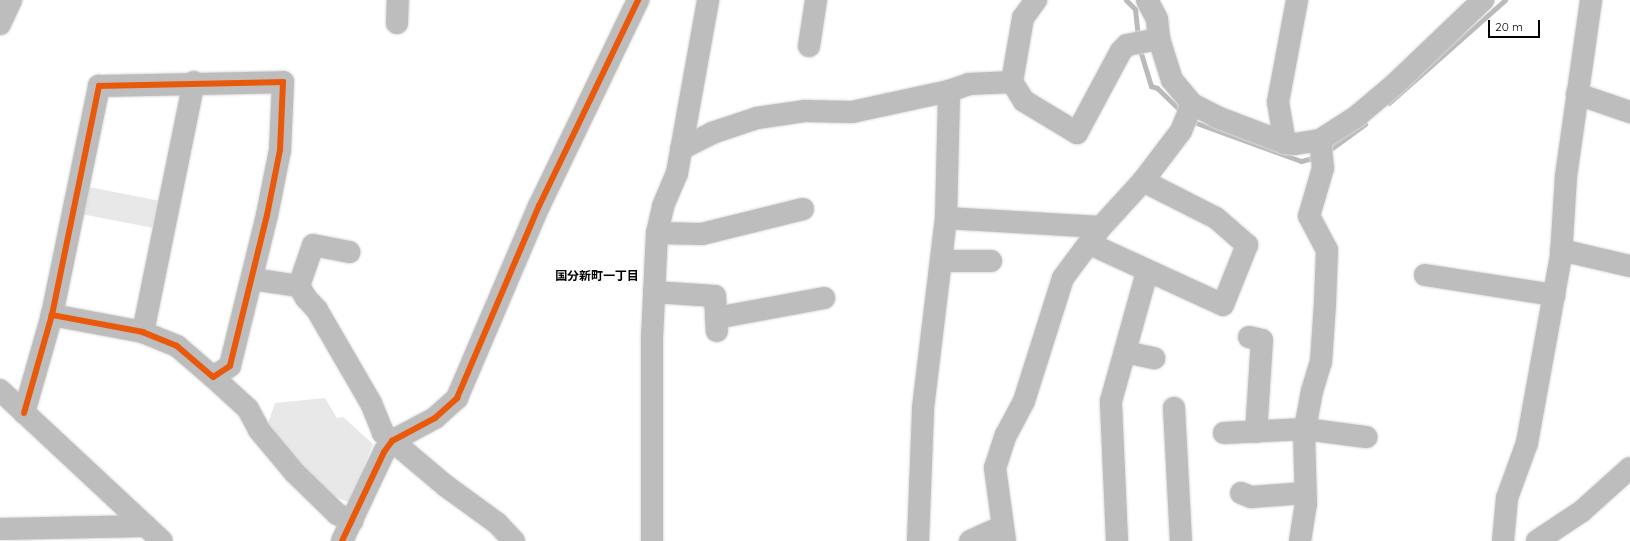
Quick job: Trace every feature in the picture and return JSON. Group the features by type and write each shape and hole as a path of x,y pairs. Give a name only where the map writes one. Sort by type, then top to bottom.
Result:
{"street":[{"path":"0,24 11,0"},
{"path":"397,23 398,0"},
{"path":"342,541 384,452 392,441 435,418 456,398 539,206 638,0"},
{"path":"652,541 654,292 657,233 663,206 677,174 680,149 708,0"},
{"path":"809,46 816,0"},
{"path":"1036,0 1023,18 1012,82 1024,101 1077,133 1121,51 1127,45 1155,39"},
{"path":"1147,0 1157,19 1155,39 1172,80 1191,105 1285,144 1321,152"},
{"path":"1285,144 1278,102 1297,0"},
{"path":"1300,541 1306,504 1305,429 1322,354 1327,250 1310,216 1321,152 1356,117 1395,84 1483,0"},
{"path":"1503,541 1507,498 1527,443 1554,295 1561,250 1566,176 1591,0"},
{"path":"143,332 194,82"},
{"path":"24,413 52,315 99,86 194,82 283,82 280,150 252,279 230,366 213,377"},
{"path":"680,149 712,133 757,118 805,111 852,112 949,91 969,84 1012,82"},
{"path":"918,541 923,408 946,218 949,91"},
{"path":"1577,94 1630,112"},
{"path":"970,541 1003,534 995,468 1006,435 1024,401 1063,278 1096,236 1143,181 1181,131 1191,105"},
{"path":"946,218 1096,236 1147,272 1223,304 1247,245 1216,218 1143,181"},
{"path":"657,233 702,234 803,209"},
{"path":"349,252 312,245 299,286 306,298 318,310 371,403 380,429 392,441 446,486 497,523 514,541"},
{"path":"1561,250 1630,266"},
{"path":"941,261 992,262"},
{"path":"1117,541 1111,401 1147,272"},
{"path":"1425,275 1554,295"},
{"path":"252,279 299,286"},
{"path":"654,292 715,296 717,325 824,298"},
{"path":"52,315 143,332 177,346 248,409 259,430 295,473 337,514 352,521"},
{"path":"1249,337 1262,340 1256,432"},
{"path":"1125,352 1154,358"},
{"path":"0,390 162,541"},
{"path":"1174,408 1181,541"},
{"path":"1224,433 1305,429 1366,437"},
{"path":"1537,541 1582,511 1630,468"},
{"path":"1241,493 1250,497 1305,493"},
{"path":"0,529 146,526"}],"shaded area":[{"path":"89,187 166,202 160,229 84,214"},
{"path":"325,398 337,418 343,417 373,444 350,503 329,494 267,426 275,403"}],"waterway":[{"path":"1126,0 1135,9 1138,38"},
{"path":"1389,103 1505,0"},
{"path":"1139,47 1151,86 1157,88 1182,112"},
{"path":"1191,121 1301,161 1317,157"},
{"path":"1328,151 1365,124"}],"cycle path":[{"path":"342,541 384,452 392,441 435,418 457,398 539,206 638,0"},
{"path":"24,413 52,315 99,86 283,82 280,150 267,215 230,366 213,377 177,346 143,332 52,315"}],"district":[{"name":"国分新町一丁目","path":"597,276"}]}
